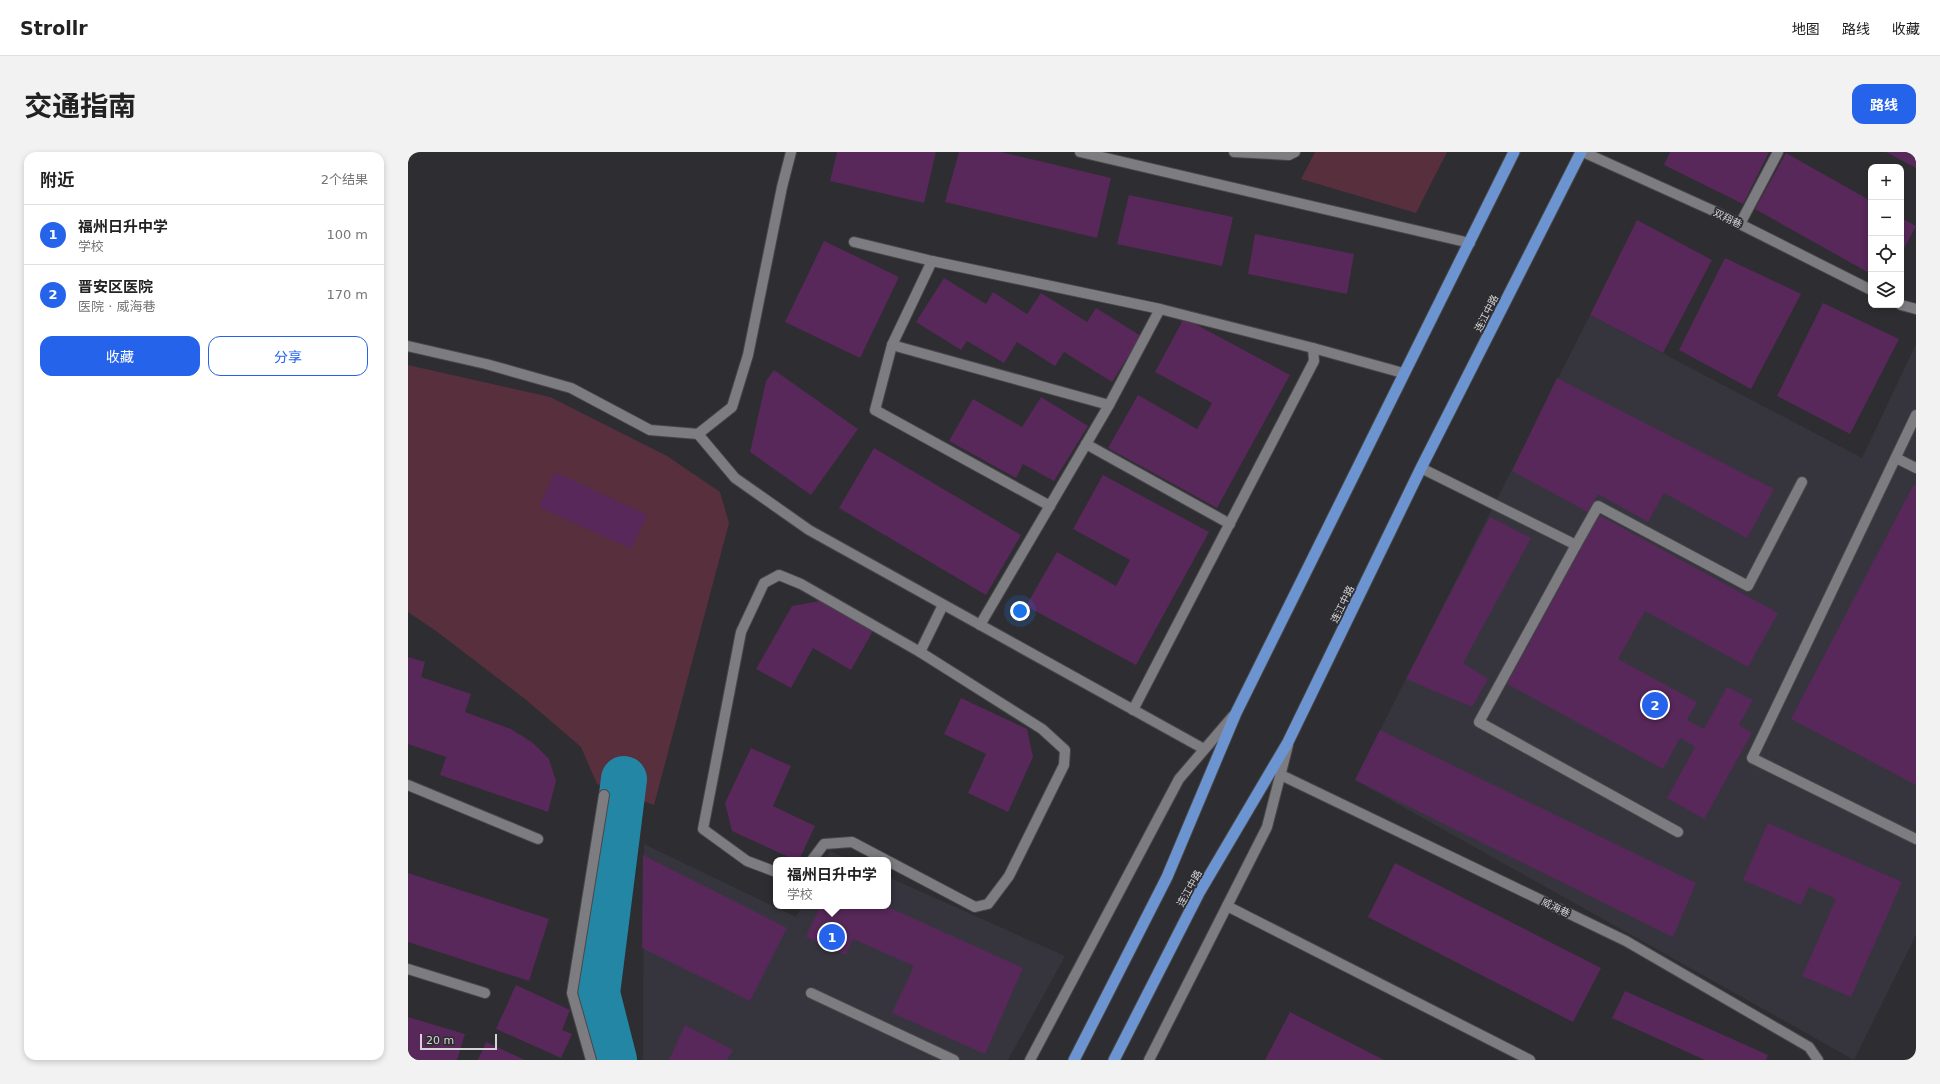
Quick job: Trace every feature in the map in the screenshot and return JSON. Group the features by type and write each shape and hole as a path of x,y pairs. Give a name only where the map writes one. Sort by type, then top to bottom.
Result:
{"highway":[{"path":"1074,1060 1167,877 1236,713 1514,152"},
{"name":"连江中路","path":"1114,1060 1199,893 1288,742 1421,468 1582,152"}],"street":[{"path":"408,346 486,364 571,388 650,430 698,434 732,407 748,355 782,187 791,152"},
{"path":"1080,152 1470,243"},
{"path":"1237,152 1289,155 1295,152"},
{"name":"双翔巷","path":"1582,152 1740,224 1868,288"},
{"path":"1740,224 1778,152"},
{"path":"854,242 932,261 1160,309 1404,373"},
{"path":"932,261 892,345 875,410 1050,506"},
{"path":"1904,306 1916,309"},
{"path":"980,625 1109,405 1160,309"},
{"path":"892,345 1109,405"},
{"path":"1133,710 1314,361 1313,348"},
{"path":"1916,415 1752,758 1916,839"},
{"path":"698,434 735,478 809,530 1204,750"},
{"path":"1086,444 1230,524"},
{"path":"1896,458 1916,468"},
{"path":"1421,468 1576,545"},
{"path":"1678,832 1479,722 1598,506 1748,586 1802,482"},
{"path":"773,871 747,861 703,830 741,632 764,583 779,575 801,584 920,652 1042,729 1065,750 1064,765 1009,876 988,904 975,906 891,863"},
{"path":"920,652 943,605"},
{"path":"1030,1060 1179,779 1236,713"},
{"path":"1150,1060 1267,827 1288,742"},
{"name":"威海巷","path":"1281,775 1626,941 1808,1047 1818,1060"},
{"path":"408,786 538,839"},
{"path":"591,1060 572,992 604,795"},
{"path":"814,857 824,844 852,842 880,857"},
{"path":"1227,906 1530,1060"},
{"path":"408,969 485,993"},
{"path":"811,993 954,1060"}],"shaded area":[{"path":"1315,152 1447,152 1416,213 1301,179"},
{"path":"1590,315 1862,458 1916,344 1916,935 1854,1060 1355,780"},
{"path":"408,365 550,397 667,456 720,492 729,523 654,805 597,784 581,747 525,699 436,631 408,612"},
{"path":"644,844 773,906 773,909 779,909 796,917 800,909 891,909 891,878 1065,956 1008,1060 643,1060"},
{"path":"830,851 843,857 827,857"}],"building":[{"path":"837,152 936,152 924,203 830,181"},
{"path":"959,152 1001,152 1111,178 1097,238 945,202"},
{"path":"1670,152 1769,152 1743,204 1664,165"},
{"path":"1886,152 1916,152 1916,168"},
{"path":"1786,153 1868,199 1868,272 1755,209"},
{"path":"1129,195 1233,217 1222,266 1117,244"},
{"path":"1637,220 1712,260 1663,353 1590,315"},
{"path":"1904,220 1916,226 1904,248"},
{"path":"1255,234 1354,254 1347,294 1248,274"},
{"path":"824,241 899,277 860,358 785,322"},
{"path":"1725,258 1801,294 1751,389 1679,350"},
{"path":"944,278 986,304 993,292 1027,314 1041,293 1087,322 1096,308 1141,336 1112,382 1064,352 1055,366 1017,342 1004,363 967,341 961,350 916,322"},
{"path":"1823,303 1899,339 1850,434 1777,396"},
{"path":"1184,318 1290,375 1217,508 1108,448 1138,395 1197,429 1212,403 1155,372"},
{"path":"774,370 858,429 811,495 750,452 766,381"},
{"path":"1557,378 1774,489 1747,538 1664,493 1648,522 1598,494 1588,512 1512,471"},
{"path":"1041,397 1088,426 1054,481 1023,464 1016,478 949,441 973,399 1022,427"},
{"path":"874,448 1021,535 986,595 839,508"},
{"path":"555,472 647,515 631,549 539,507"},
{"path":"1103,475 1209,532 1136,665 1026,606 1057,552 1116,586 1130,560 1073,529"},
{"path":"1914,484 1916,485 1916,785 1791,719"},
{"path":"1599,515 1778,613 1748,667 1645,611 1618,659 1697,702 1687,720 1704,729 1727,687 1753,700 1739,725 1752,733 1704,819 1667,798 1695,747 1680,738 1663,769 1507,684"},
{"path":"1490,517 1531,538 1463,663 1488,679 1472,707 1406,679"},
{"path":"820,601 873,631 851,670 813,648 791,688 756,669 792,606"},
{"path":"408,657 425,662 421,677 471,694 465,712 511,729 533,743 549,759 556,781 548,812 440,775 446,757 408,744"},
{"path":"961,698 1027,729 1033,757 1008,812 968,793 986,754 944,734"},
{"path":"1380,730 1696,883 1673,937 1355,780"},
{"path":"751,748 791,766 773,806 815,826 800,857 788,857 732,831 725,803"},
{"path":"1768,823 1902,882 1851,997 1802,976 1836,899 1809,887 1801,905 1743,880"},
{"path":"643,855 787,928 750,1001 642,948"},
{"path":"1395,863 1601,968 1573,1022 1368,917"},
{"path":"408,873 549,919 529,981 408,942"},
{"path":"891,908 1023,968 985,1054 892,1013 914,966 853,939 845,955 806,937 819,909"},
{"path":"516,985 570,1010 562,1030 572,1034 561,1058 496,1029"},
{"path":"1625,991 1768,1055 1766,1060 1705,1060 1612,1018"},
{"path":"1290,1012 1384,1060 1265,1060"},
{"path":"408,1017 465,1034 457,1060 408,1060"},
{"path":"685,1025 733,1050 727,1060 669,1060"},
{"path":"486,1042 525,1060 478,1060"}],"waterway":[{"path":"614,1060 597,993 624,779"}],"place":[{"name":"晋安区医院","path":"1655,705"},
{"name":"福州日升中学","path":"832,937"}]}
